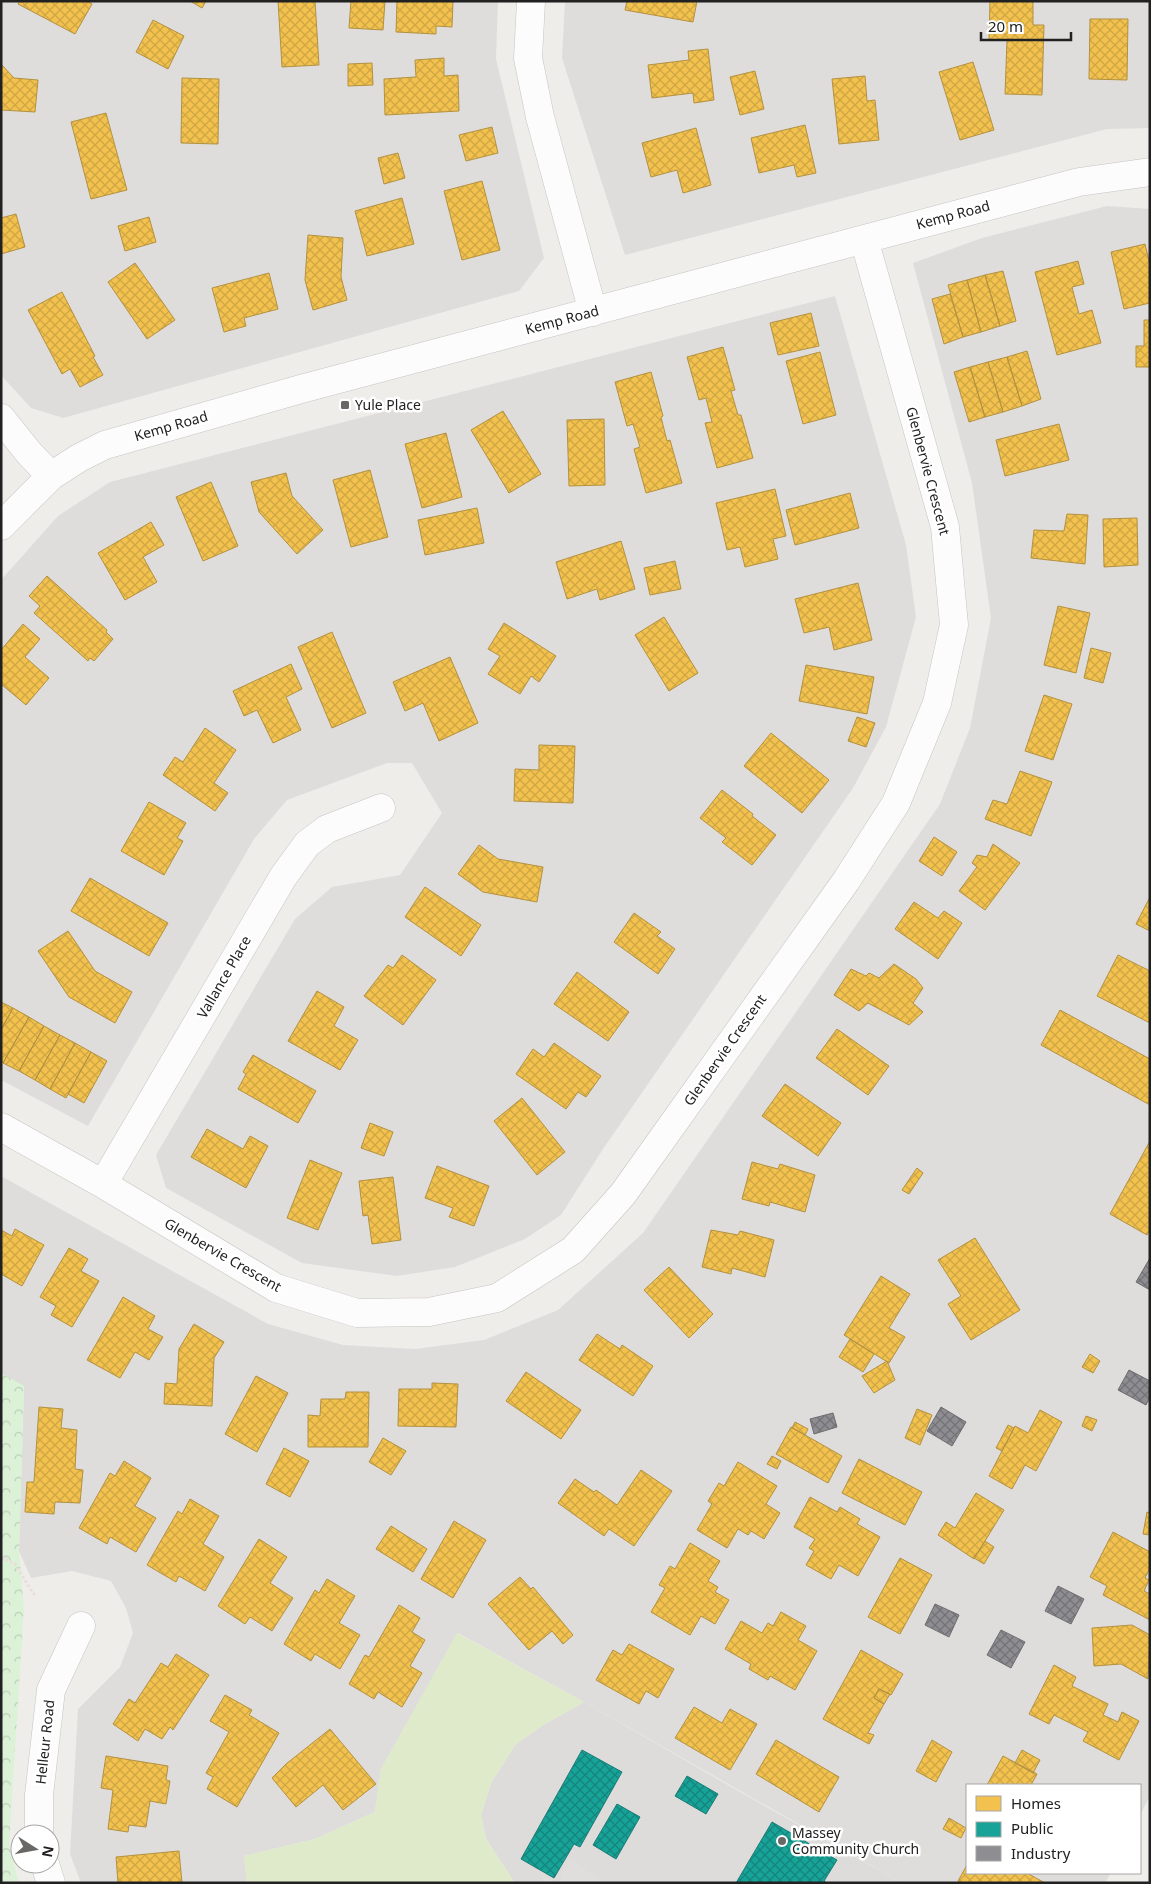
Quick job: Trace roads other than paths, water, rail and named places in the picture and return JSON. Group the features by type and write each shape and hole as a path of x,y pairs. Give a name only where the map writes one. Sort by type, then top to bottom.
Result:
{"street":[{"path":"531,1 528,58 540,118 594,312"},
{"name":"Kemp Road","path":"1,526 51,476 79,458 105,445 301,389 1079,182 1150,172"},
{"name":"Glenbervie Crescent","path":"1,1127 103,1184 276,1288 357,1313 429,1312 497,1298 573,1250 623,1194 840,889 896,803 937,703 954,625 945,528 864,239"},
{"path":"1,418 29,453 51,476"},
{"name":"Vallance Place","path":"103,1184 283,877 307,844 326,829 382,808"},
{"name":"Helleur Road","path":"39,1824 39,1795 51,1690 81,1626"}],"place":[{"name":"Yule Place","path":"345,405"},
{"name":"Massey Community Church","path":"782,1841"}]}
